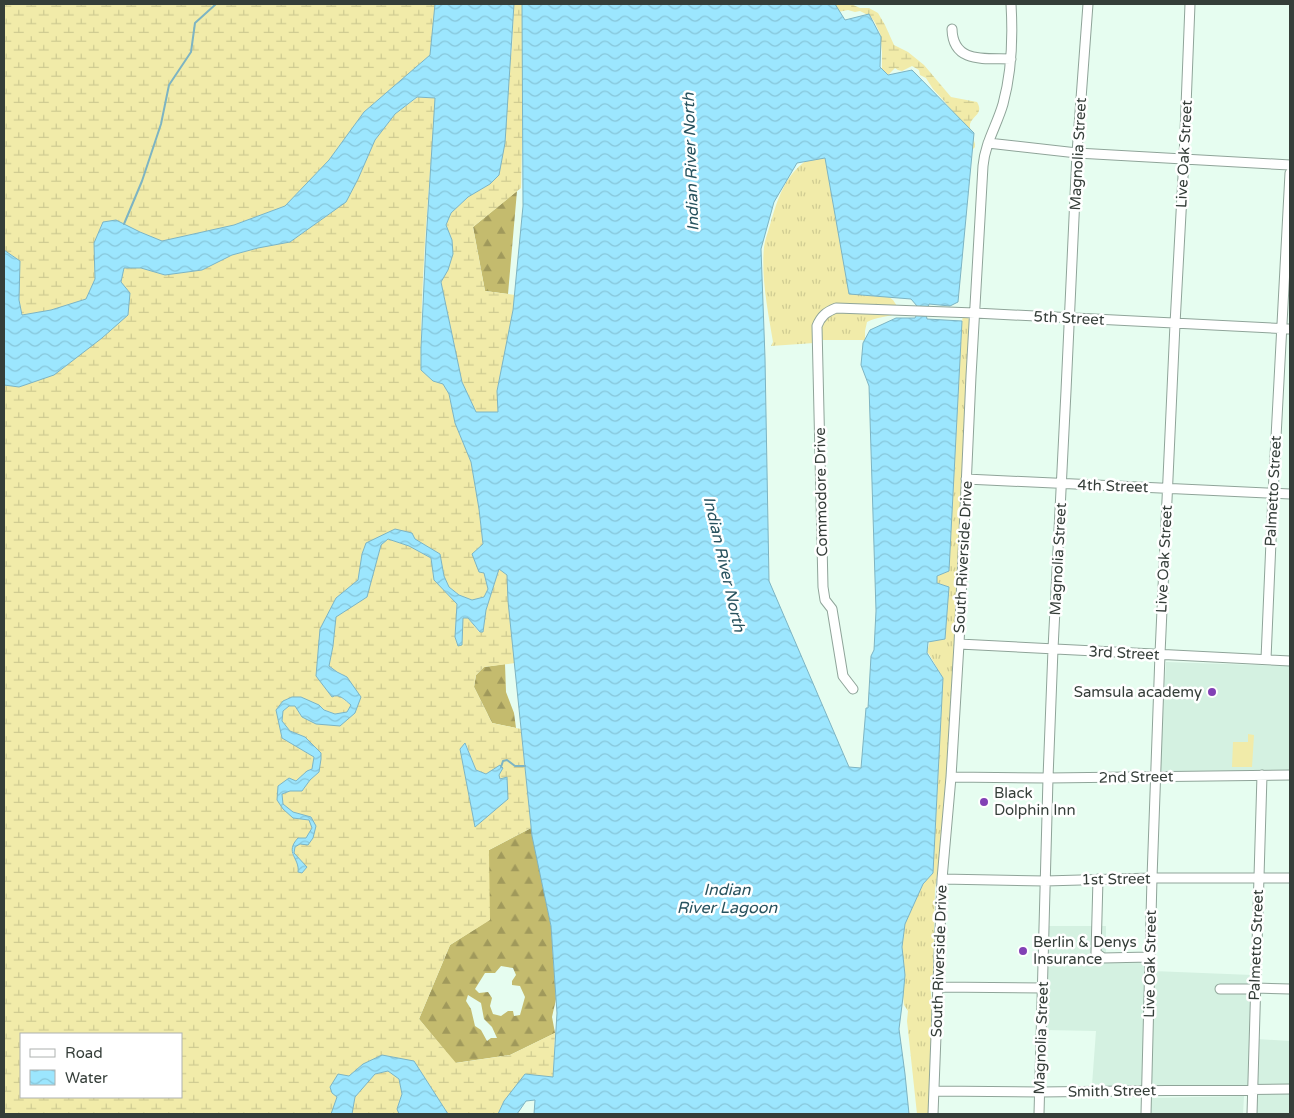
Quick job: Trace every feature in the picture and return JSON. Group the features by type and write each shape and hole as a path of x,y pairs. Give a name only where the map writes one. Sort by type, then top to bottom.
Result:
{"street":[{"name":"South Riverside Drive","path":"933,1114 942,879 951,777 959,644 983,166 984,153 1003,106 1008,88 1012,31 1011,4"},
{"name":"Magnolia Street","path":"1039,1114 1053,649 1077,152 1088,4"},
{"name":"Live Oak Street","path":"1146,1114 1160,654 1190,4"},
{"path":"952,29 952,39 957,48 965,55 974,58 1011,59"},
{"path":"988,143 1077,152 1290,165"},
{"name":"Palmetto Street","path":"1266,659 1273,494 1286,329 1290,173"},
{"name":"Commodore Drive","path":"847,309 836,308 828,311 820,319 817,326 823,587 825,600 832,609 843,676 853,688"},
{"name":"5th Street","path":"847,309 975,313 1286,329"},
{"name":"4th Street","path":"966,479 1290,494"},
{"name":"3rd Street","path":"959,644 1290,661"},
{"name":"Palmetto Street","path":"1252,1114 1262,775"},
{"name":"2nd Street","path":"951,777 1048,778 1290,775"},
{"name":"1st Street","path":"942,879 1045,881 1152,878 1290,878"},
{"path":"1098,879 1096,953 1103,958 1150,957"},
{"path":"938,987 1043,988"},
{"path":"1220,989 1290,989"},
{"name":"Smith Street","path":"934,1091 1040,1092 1290,1089"}],"shaded area":[{"path":"1166,662 1290,666 1290,772 1163,774 1160,772"},
{"path":"1047,926 1106,926 1106,956 1147,956 1143,1087 1092,1085 1096,1031 1045,1030"},
{"path":"1153,971 1252,975 1249,1086 1150,1087"},
{"path":"1257,1039 1290,1041 1290,1085 1256,1086"},
{"path":"1256,1093 1290,1093 1290,1114 1256,1114"},
{"path":"1244,1096 1243,1114 1150,1114 1151,1098"}],"green space":[{"path":"4,4 435,4 430,55 364,112 329,160 285,206 234,225 162,241 140,232 94,243 95,279 86,299 52,310 22,315 19,300 20,261 4,250"},
{"path":"514,4 523,4 521,188 473,227 485,291 515,295 511,325 497,390 499,400 498,412 476,412 462,382 441,282 448,270 452,240 446,225 451,213 468,197 490,184 512,49"},
{"path":"833,4 851,4 860,8 869,8 878,13 894,45 908,52 924,65 951,97 977,102 979,112 970,124 975,144 971,151 959,120 926,78 920,75 919,70 912,66 902,71 895,68 888,75 882,71 880,33 870,16 860,11 848,10 838,12"},
{"path":"418,97 436,98 423,268 421,370 433,381 443,384 449,394 455,423 471,462 479,509 484,573 488,589 484,597 472,600 459,595 449,587 444,576 440,554 395,529 362,554 358,580 336,598 320,629 316,676 335,696 339,696 351,705 347,712 335,714 292,697 283,701 276,710 282,738 314,757 313,768 296,781 288,778 277,799 293,818 310,820 312,828 306,838 298,838 292,853 299,867 306,867 294,853 295,847 313,838 311,817 293,812 283,804 282,794 290,791 302,791 319,772 321,759 305,737 290,731 282,721 283,711 289,706 295,706 302,717 355,713 347,677 329,666 336,616 367,596 381,545 388,539 409,546 431,558 434,580 457,604 455,637 462,644 462,618 468,618 479,632 483,632 486,610 499,569 507,575 515,663 484,667 476,675 474,687 492,723 521,729 531,828 489,850 490,920 450,945 419,1019 456,1063 510,1055 555,1033 553,1078 504,1101 498,1114 448,1114 414,1061 363,1064 349,1076 331,1114 4,1114 4,385 19,387 121,282 124,268 141,268 165,275 202,270 232,255 290,242 346,202 375,140 395,114","holes":["466,744 476,770 486,774 499,766 503,768 499,775 500,779 507,777 475,827 460,749"]},
{"path":"825,156 884,293 897,306 827,308 814,343 771,346 773,342 763,270 766,238 779,197 787,181 799,166 807,160"},
{"path":"517,191 508,294 485,291 473,227"},
{"path":"837,312 897,314 867,322 865,342 863,340 820,340 822,322 828,316"},
{"path":"963,316 971,321 944,833 935,889 933,973 930,985 932,1003 929,1114 917,1114 907,1021 908,1011 904,1005 903,996 905,975 902,947 905,924 923,884 933,873 943,678 927,652 930,641 945,639 949,587 937,583 937,576 949,571"},
{"path":"505,664 506,692 514,713 516,728 492,723 474,687 476,675 484,667"},
{"path":"1248,734 1254,735 1252,767 1232,767 1233,742 1248,742"},
{"path":"531,828 551,926 556,999 552,1017 555,1033 510,1055 455,1063 419,1019 450,945 489,920 489,850","holes":["501,966 513,968 516,975 512,985 520,986 525,997 520,1015 514,1016 513,1011 508,1011 501,1016 493,1014 490,1006 492,998 488,992 479,993 475,989 485,973 495,973","468,995 481,1003 484,1019 492,1027 497,1038 491,1038 487,1041 481,1030 475,1026 471,1009 466,1001"]},
{"path":"388,1071 399,1079 402,1094 397,1109 399,1114 352,1114 355,1097 375,1074"}],"water":[{"name":"Indian River Lagoon","path":"435,4 514,4 505,143 499,175 490,184 468,197 451,213 446,225 452,240 453,254 448,270 441,282 462,382 476,412 498,412 497,391 513,310 523,206 522,4 835,4 845,20 869,14 881,37 880,67 888,75 912,70 974,133 958,302 950,306 929,304 926,314 927,319 962,321 949,571 937,576 937,583 949,587 945,639 928,642 927,653 943,678 933,873 923,884 905,924 902,947 905,975 899,1029 909,1114 534,1114 535,1100 526,1101 517,1114 498,1114 504,1101 525,1074 553,1077 557,1013 551,926 532,836 507,575 499,569 486,610 483,632 480,632 468,618 463,618 462,645 458,646 455,637 457,604 434,580 431,558 409,546 388,539 381,545 367,597 336,617 329,666 347,677 361,697 355,713 340,726 316,724 302,717 295,706 289,706 283,711 282,721 290,731 305,737 321,753 319,772 302,791 290,791 282,794 283,804 293,812 311,817 316,826 313,838 308,845 300,844 295,847 294,853 307,867 302,873 298,872 292,848 298,838 306,838 312,828 309,820 293,818 283,809 277,800 278,786 289,778 296,781 312,769 314,757 282,738 276,710 283,701 292,697 301,697 335,714 347,712 351,705 340,696 332,697 316,676 320,629 336,598 358,580 362,554 366,543 395,529 412,533 415,539 440,554 444,576 449,587 459,595 472,600 484,597 488,589 484,573 479,572 472,554 483,544 471,462 455,423 449,394 443,384 433,381 421,370 426,242 435,98 417,97 395,114 375,140 346,202 290,242 232,255 202,270 165,275 141,268 124,268 121,282 130,293 128,315 54,375 19,387 4,385 4,250 20,261 19,300 22,315 51,310 86,299 95,279 94,243 103,222 116,220 162,241 234,225 285,206 329,160 364,112 430,55","holes":["825,158 849,294 911,299 917,306 915,318 896,318 870,330 863,343 861,365 869,386 876,611 874,650 871,656 868,708 866,708 861,768 849,767 769,581 761,249 774,202 797,163"]},
{"path":"465,743 476,770 486,774 500,765 503,768 499,775 500,779 507,777 508,799 475,827 460,749"},
{"path":"382,1055 414,1061 448,1114 399,1114 397,1109 402,1094 399,1079 388,1071 375,1074 355,1097 352,1114 331,1114 337,1097 332,1093 330,1087 338,1074 349,1076 363,1064"}],"waterway":[{"path":"124,224 142,181 161,124 169,85 191,52 195,23 216,4"},
{"path":"501,767 503,761 507,760 515,766 525,766"}],"place":[{"name":"Samsula academy","path":"1212,692"},
{"name":"Black Dolphin Inn","path":"984,802"},
{"name":"Berlin & Denys Insurance","path":"1023,951"}],"water label":[{"name":"Indian River North","path":"690,162"},
{"name":"Indian River North","path":"725,564"}]}
